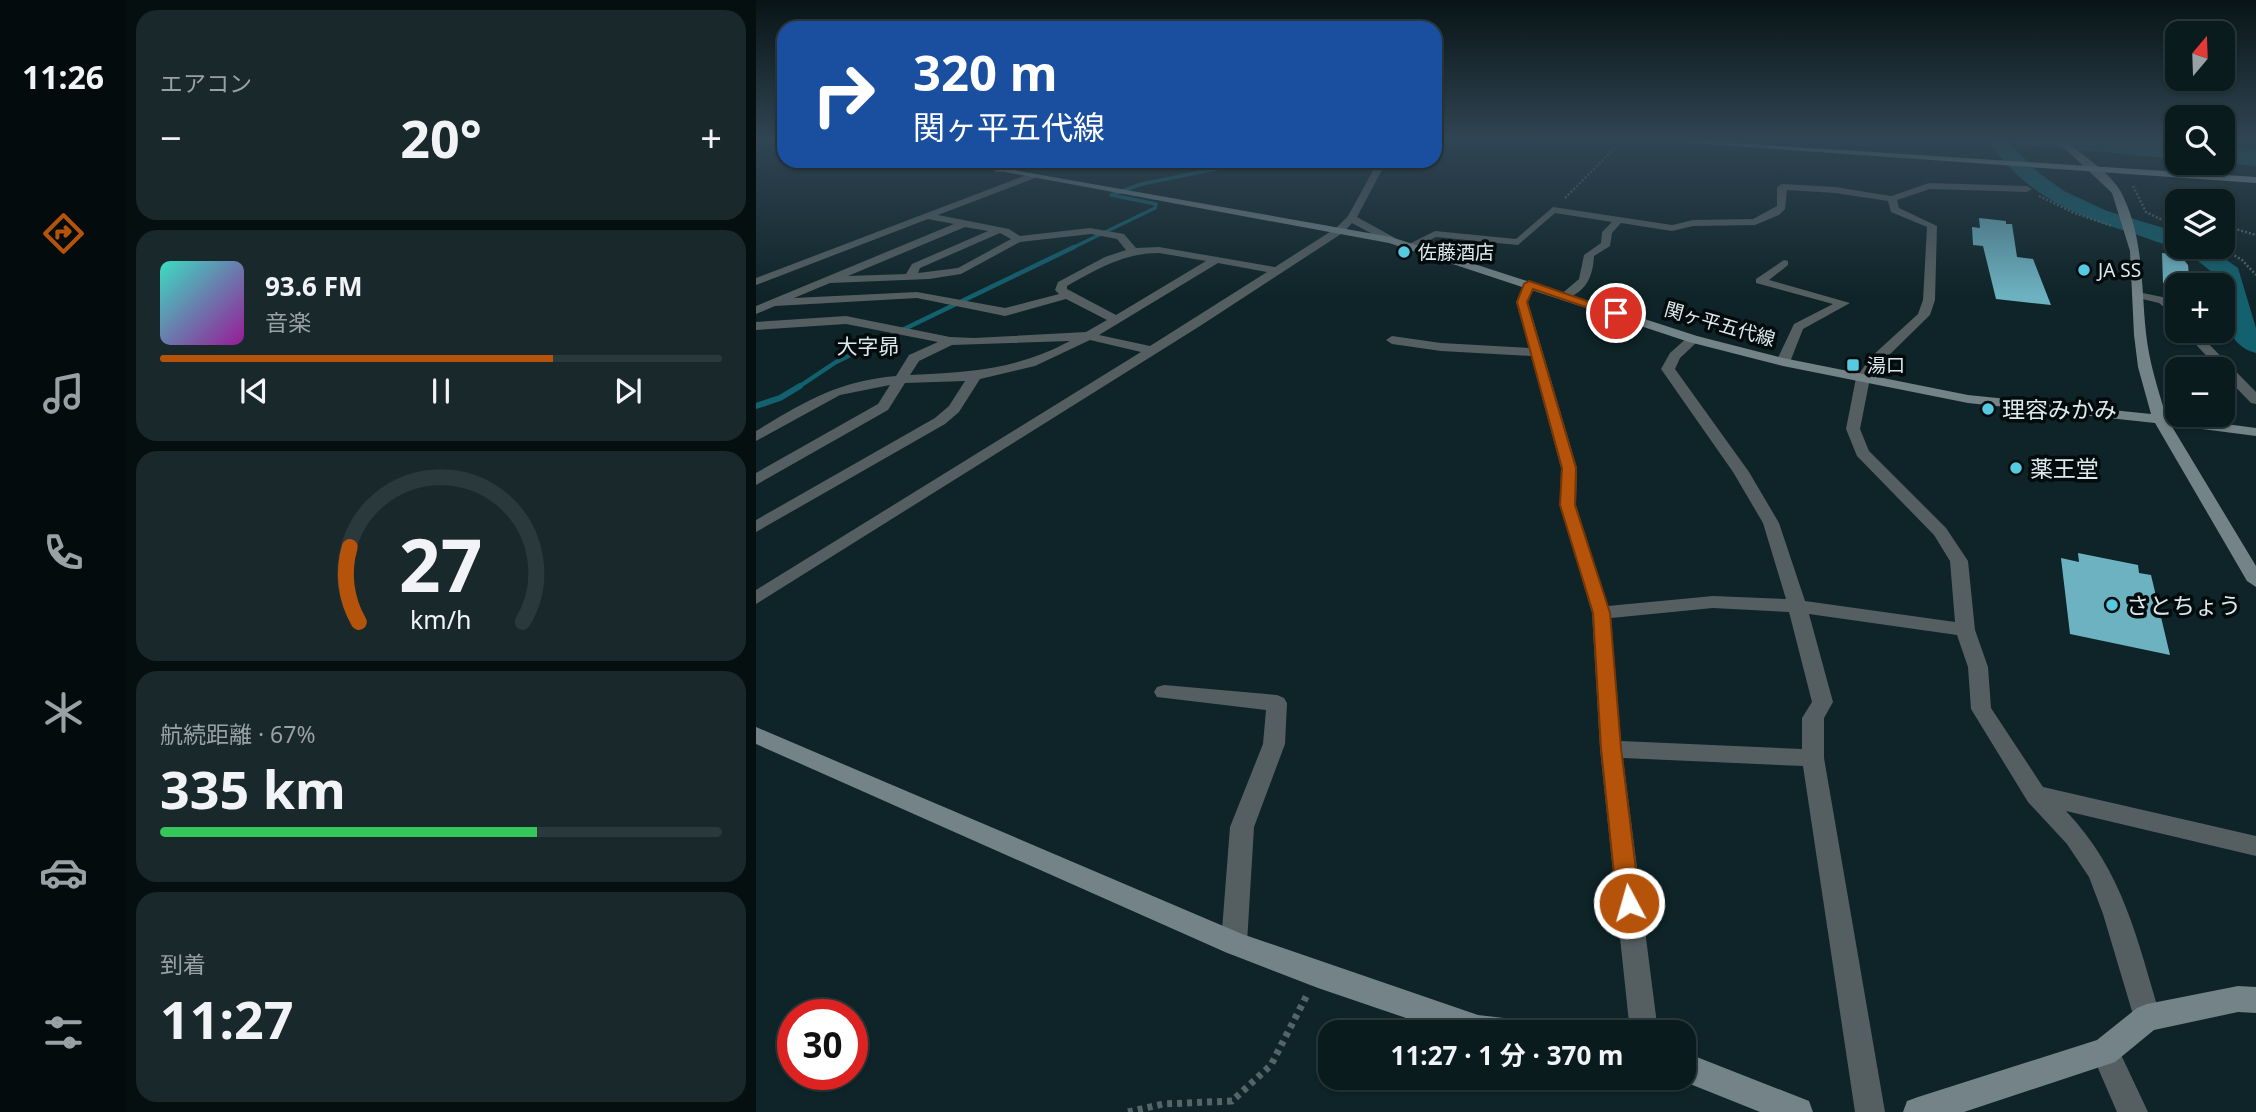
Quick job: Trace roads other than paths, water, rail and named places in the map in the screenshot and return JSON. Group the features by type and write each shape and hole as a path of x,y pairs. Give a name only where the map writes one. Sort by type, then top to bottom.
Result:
{"street":[{"path":"756,282 987,193"},
{"name":"関ヶ平五代線","path":"1131,193 1412,245 1693,339 1783,362 1968,398 2256,432"},
{"path":"756,598 1340,230 1352,216 1365,193"},
{"path":"1412,245 1435,234 1518,242 1553,209 1672,228 1693,223 1755,222 1776,214 1782,207 1782,193"},
{"path":"1853,193 1892,199 1909,193"},
{"path":"2113,193 2130,232 2138,273 2145,367 2160,419 2256,582"},
{"path":"1892,199 1895,210 1932,226 1929,300 1924,315 1876,360 1863,378 1853,429 1863,453 1940,532 1959,561 1965,630 1978,667 1981,709 2036,795 2075,837 2099,872 2116,914 2147,1018"},
{"path":"926,216 999,230 1018,239"},
{"path":"1352,216 1356,222 1391,240"},
{"path":"1565,296 1582,284 1591,265 1589,255 1606,244 1607,232 1619,220"},
{"path":"756,310 963,224"},
{"path":"910,277 916,266 999,230"},
{"path":"828,280 929,276 970,268 1018,239 1105,233 1120,236 1132,250"},
{"path":"1116,320 1066,295 1061,290 1062,284 1118,254 1132,250 1158,250 1275,270"},
{"path":"756,437 836,392 898,380 975,376 1033,364 1088,336 1216,260"},
{"path":"1783,362 1798,327 1844,303 1760,281 1784,263"},
{"path":"916,295 929,276"},
{"path":"1529,284 1522,302 1569,468 1568,505 1601,613 1611,748 1643,1020"},
{"path":"773,303 916,295 1005,312 1066,295"},
{"path":"2138,295 2165,302"},
{"path":"756,326 846,320 950,341 1088,336 1151,350"},
{"path":"1693,339 1675,356 1668,369 1741,472 1771,523 1823,702 1812,718 1814,758 1870,1112"},
{"path":"1392,340 1441,347 1535,352"},
{"path":"756,480 883,407 914,358 950,341"},
{"path":"2201,343 2256,400"},
{"path":"756,527 940,421 954,409 975,376"},
{"path":"1601,613 1713,602 1797,606 1965,630"},
{"path":"1164,692 1277,703 1274,744 1242,827 1234,943"},
{"path":"756,735 1234,943 1318,975 1451,1020"},
{"path":"1611,748 1814,758"},
{"path":"2036,795 2256,846"},
{"path":"1918,1112 2105,1052 2147,1018 2238,999 2256,1000"},
{"path":"2105,1052 2133,1112"},
{"path":"1696,1072 1798,1112"}],"waterway":[{"path":"1070,249 1155,208 1156,204 1111,195 1117,193"},
{"path":"2052,193 2100,215 2165,236"},
{"path":"800,386 836,362 1074,247"},
{"path":"2209,259 2229,273 2239,321 2243,330 2256,344"},
{"path":"756,406 780,398 800,386"}],"place":[{"name":"佐藤酒店","path":"1404,252"},
{"name":"JA SS","path":"2084,270"},
{"name":"湯口","path":"1853,365"},
{"name":"理容みかみ","path":"1988,409"},
{"name":"薬王堂","path":"2016,468"},
{"name":"さとちょう","path":"2112,605"}],"district":[{"name":"大字昴","path":"868,346"}]}
